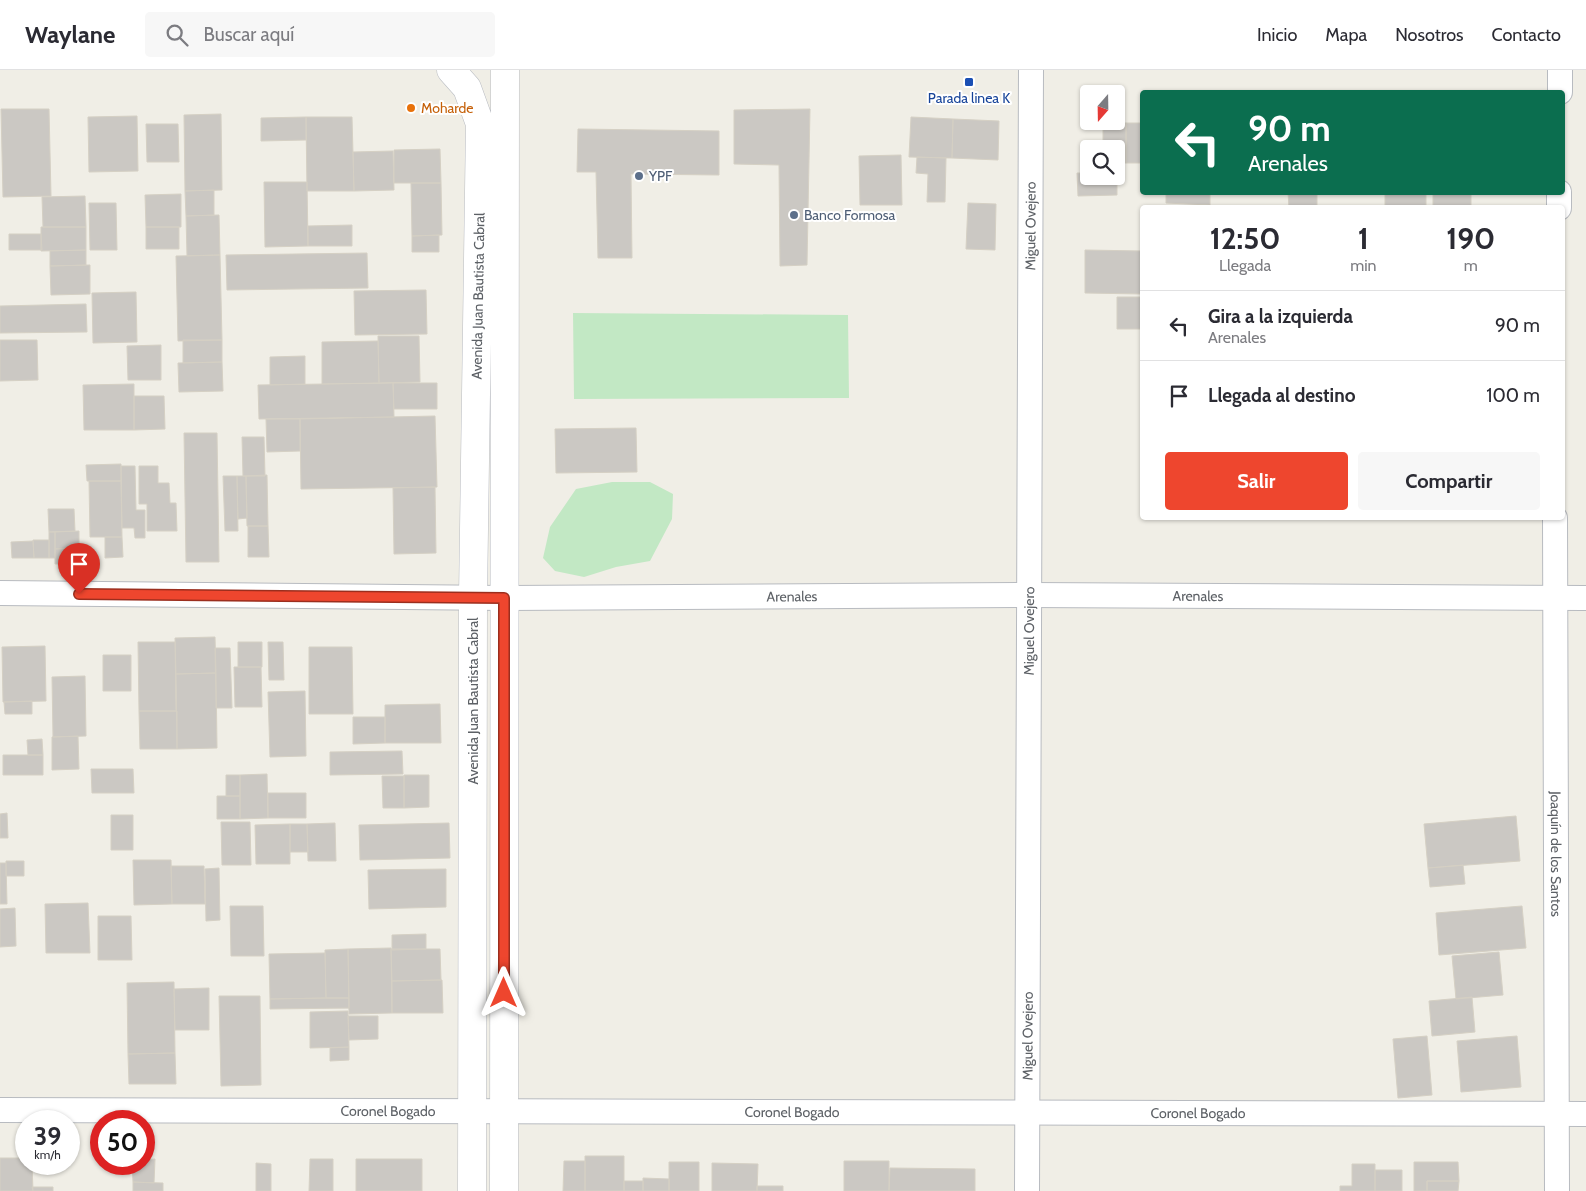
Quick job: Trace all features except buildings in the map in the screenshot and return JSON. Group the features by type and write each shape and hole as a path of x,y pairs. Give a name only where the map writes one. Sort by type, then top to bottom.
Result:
{"main road":[{"name":"Avenida Juan Bautista Cabral","path":"451,70 467,88 480,124 473,597 472,1191"},
{"name":"Avenida Juan Bautista Cabral","path":"504,1191 505,70"}],"street":[{"name":"Miguel Ovejero","path":"1027,1191 1031,70"},
{"path":"1560,70 1560,90"},
{"name":"Joaquín de los Santos","path":"1555,520 1557,1191"},
{"name":"Arenales","path":"0,593 504,598 1029,595 1586,598"},
{"name":"Coronel Bogado","path":"0,1110 1586,1114"}],"green space":[{"path":"573,313 848,315 849,398 574,399"},
{"path":"612,482 650,482 673,494 672,519 650,561 616,567 584,577 555,571 543,558 550,527 576,489"}],"place":[{"name":"Parada linea K","path":"969,82"},
{"name":"Moharde","path":"411,108"},
{"name":"YPF","path":"639,176"},
{"name":"Banco Formosa","path":"794,215"}],"route":[{"path":"79,594 504,598 504,993"}]}
